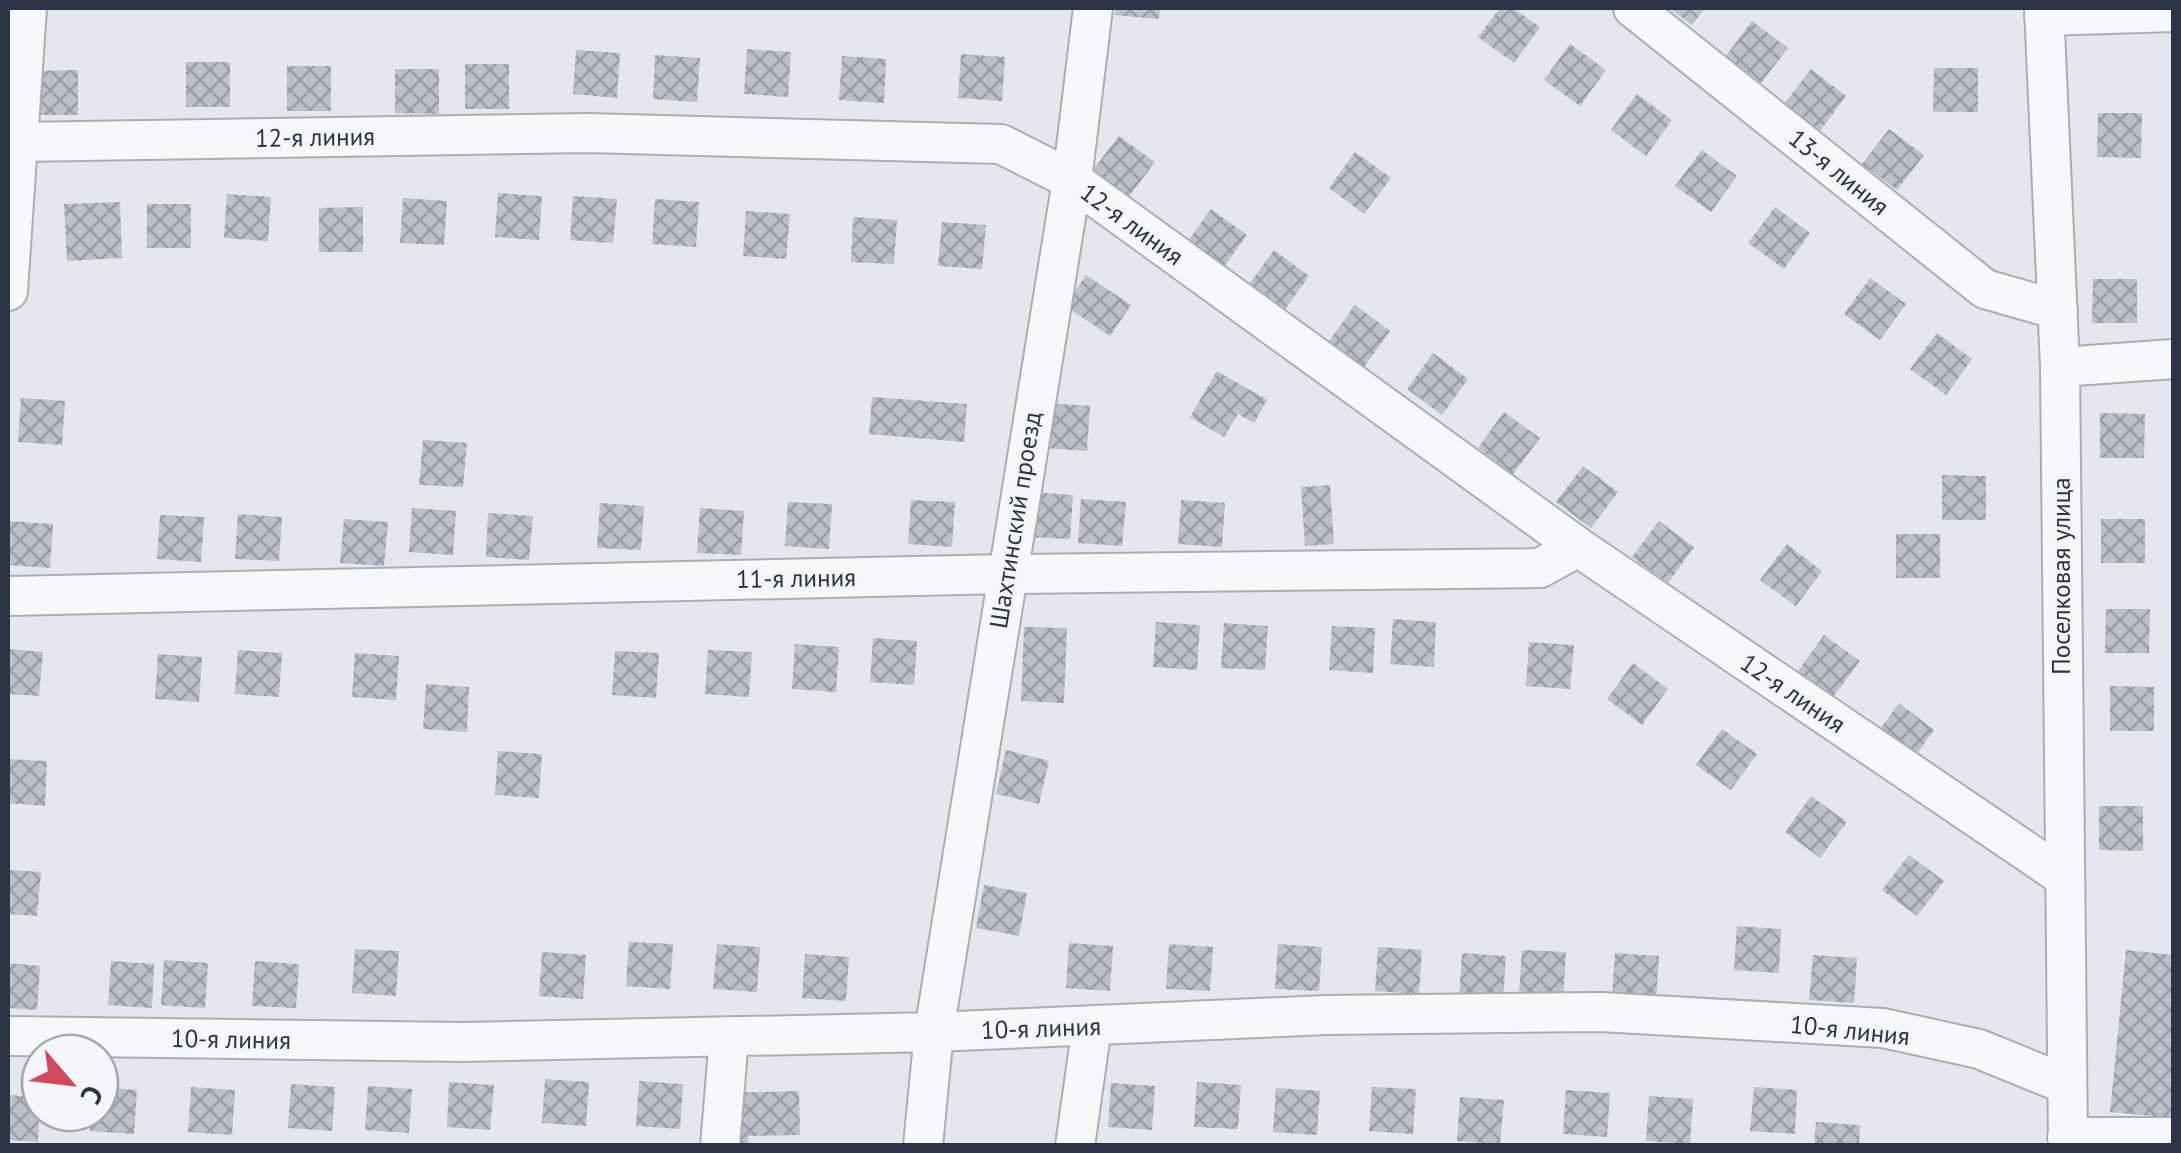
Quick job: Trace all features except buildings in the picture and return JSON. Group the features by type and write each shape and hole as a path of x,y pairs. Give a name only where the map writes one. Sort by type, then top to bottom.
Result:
{"street":[{"path":"8,290 27,8"},
{"name":"Шахтинский проезд","path":"923,1146 934,1032 1072,180 1093,8"},
{"name":"13-я линия","path":"1634,8 1985,289 2058,310"},
{"path":"2044,12 2174,12"},
{"name":"Поселковая улица","path":"2044,12 2060,367 2067,1141"},
{"name":"12-я линия","path":"18,142 587,133 1001,144 1072,180 1578,547 2064,876"},
{"path":"2060,367 2174,359"},
{"name":"11-я линия","path":"8,596 1006,574 1540,568 1578,547"},
{"name":"10-я линия","path":"8,1036 464,1042 934,1032 1327,1015 1601,1012 1882,1028 1978,1050 2065,1084"},
{"path":"1075,1146 1092,1026"},
{"path":"720,1146 729,1038"},
{"path":"2067,1141 2174,1137"}]}
